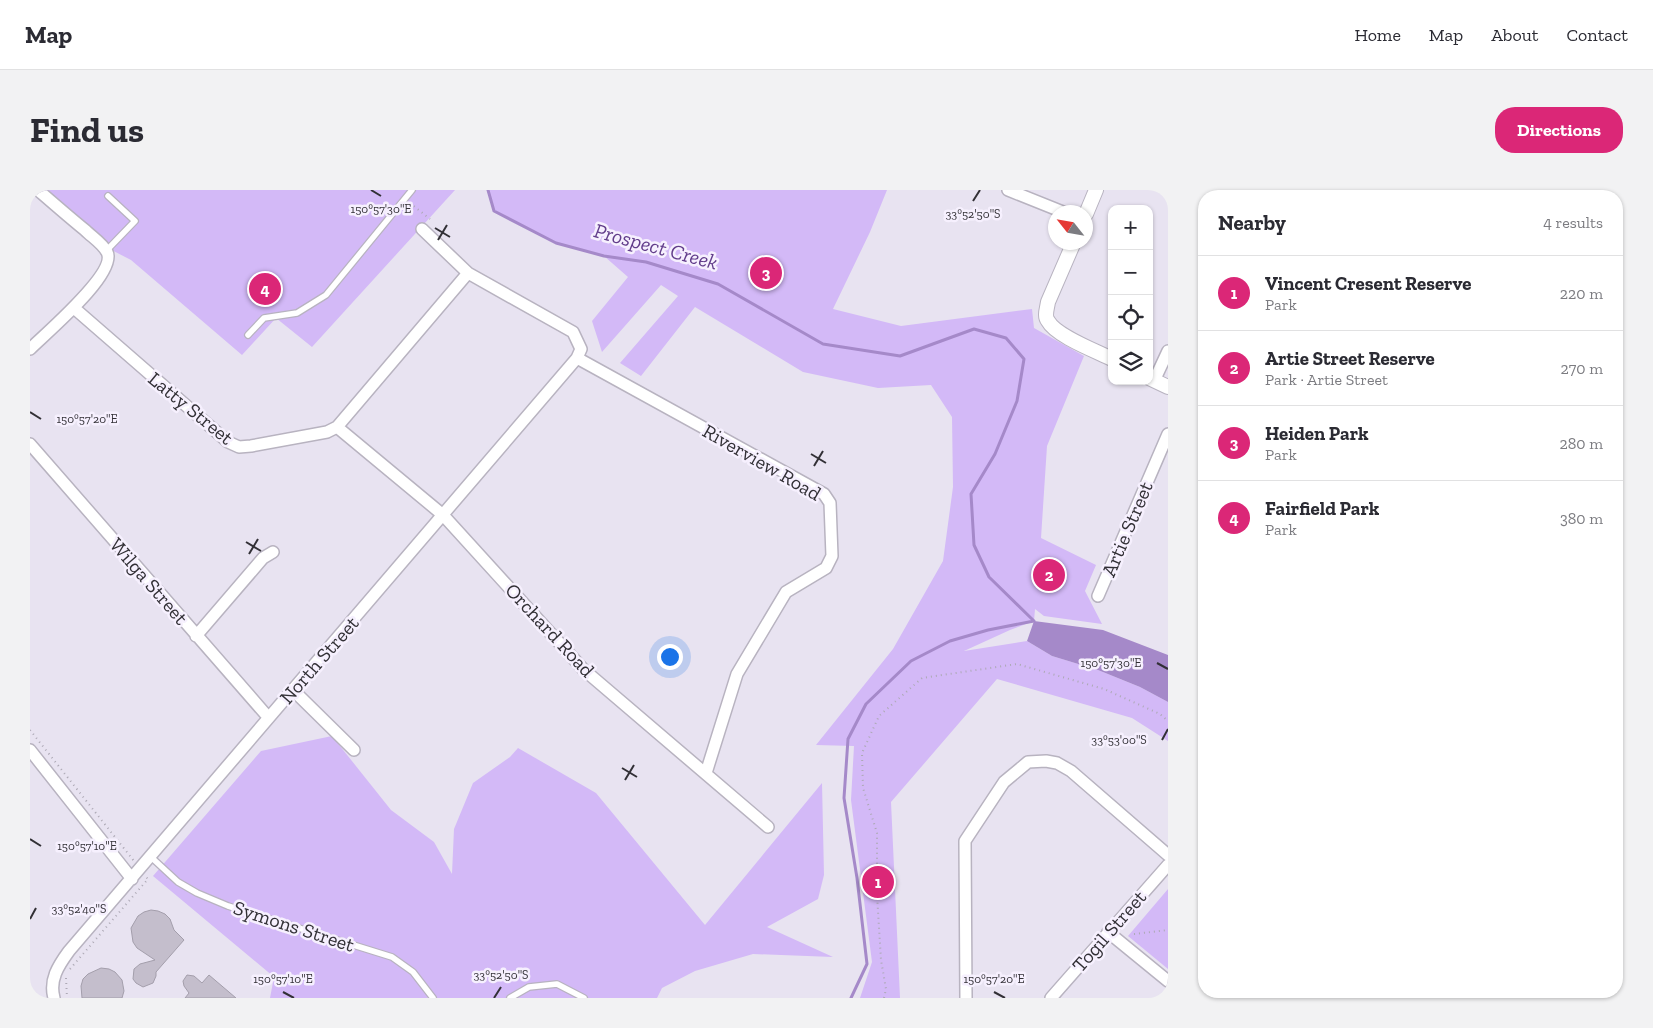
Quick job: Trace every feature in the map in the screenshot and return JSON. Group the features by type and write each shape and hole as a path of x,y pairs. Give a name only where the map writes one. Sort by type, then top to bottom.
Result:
{"street":[{"path":"30,348 74,308 102,273 109,257 100,244 38,190"},
{"path":"1008,190 1048,206"},
{"path":"1090,205 1096,190"},
{"path":"422,229 468,273 573,332 581,349 577,358"},
{"path":"1071,250 1048,302 1046,320 1056,331 1108,357"},
{"path":"337,427 468,273"},
{"name":"Latty Street","path":"74,308 228,442 234,445 262,444 327,432 337,427"},
{"path":"1153,377 1168,351"},
{"name":"North Street","path":"65,967 132,879 268,717 577,358"},
{"name":"Riverview Road","path":"577,358 824,494 830,503 832,556 826,568 786,592 737,674 706,773"},
{"path":"1153,380 1168,387"},
{"name":"Orchard Road","path":"337,427 443,515 583,668 768,827"},
{"name":"Artie Street","path":"1098,596 1168,434"},
{"name":"Wilga Street","path":"31,449 268,717"},
{"path":"196,636 263,558 273,552"},
{"path":"293,690 354,750"},
{"path":"30,750 132,879"},
{"path":"966,998 965,841 1004,782 1028,762 1046,760 1057,763 1070,771 1168,855"},
{"name":"Togil Street","path":"1051,998 1168,865"},
{"path":"1108,932 1168,981"},
{"path":"54,998 53,982 55,972 65,967"}],"lane":[{"path":"248,335 264,318 297,313 326,295 412,190"},
{"path":"106,251 135,221 108,196"},
{"name":"Symons Street","path":"151,857 178,882 212,900 273,921 392,957 413,972 433,998"},
{"path":"510,998 529,987 557,984 584,998"}],"path":[{"path":"406,199 430,219"},
{"path":"884,998 886,990 881,960 877,895 877,834 863,788 862,753 879,716 922,678 1017,664 1104,689 1160,714 1168,721"},
{"path":"30,730 131,857"},
{"path":"65,967 148,879"},
{"path":"1134,934 1168,930"},
{"path":"66,976 67,998"}],"shaded area":[{"path":"38,190 455,190 312,347 276,318 242,355 131,260 100,244"},
{"path":"488,190 887,190 870,232 833,309 901,326 1032,309 1034,328 1084,356 1047,446 1041,538 1096,565 1085,591 1102,624 1044,616 1035,609 1034,621 964,651 1027,641 1052,656 1098,670 1140,687 1168,702 1168,741 1132,718 997,679 891,802 900,998 860,998 872,962 851,800 854,746 816,745 893,649 943,561 953,487 952,417 931,385 878,388 803,372 695,307 641,376 620,363 678,296 661,285 602,352 592,321 628,277 604,256 556,243 494,211"},
{"path":"1034,621 1103,630 1168,655 1168,702 1140,687 1098,670 1052,656 1027,641"},
{"path":"332,736 391,810 434,842 452,874 454,829 473,783 510,757 518,748 596,793 705,925 822,783 824,875 818,899 767,927 833,957 753,954 695,971 662,988 657,998 434,998 431,995 427,998 270,998 274,977 153,876 261,751"},
{"path":"1168,889 1168,969 1128,936"}],"building":[{"path":"151,910 165,914 170,919 174,930 184,940 156,972 153,983 143,987 133,979 134,969 140,964 155,960 137,948 133,942 131,928 138,916"},
{"path":"101,968 115,972 122,980 124,991 122,998 82,998 81,986 83,979 88,974"},
{"path":"187,975 194,976 202,983 209,975 236,998 185,998 189,993 183,981"}],"waterway":[{"name":"Prospect Creek","path":"488,190 494,211 556,243 604,256 646,262 718,284 823,344 900,356 974,329 1006,338 1024,359 1017,401 995,454 971,494 974,545 989,577 1034,621"},
{"path":"851,998 867,964 857,878 844,798 848,739 866,704 911,661 950,641 988,630 1034,621"}],"place":[{"name":"Heiden Park","path":"766,273"},
{"name":"Fairfield Park","path":"265,289"},
{"name":"Artie Street Reserve","path":"1049,575"},
{"name":"Vincent Cresent Reserve","path":"878,882"}]}
